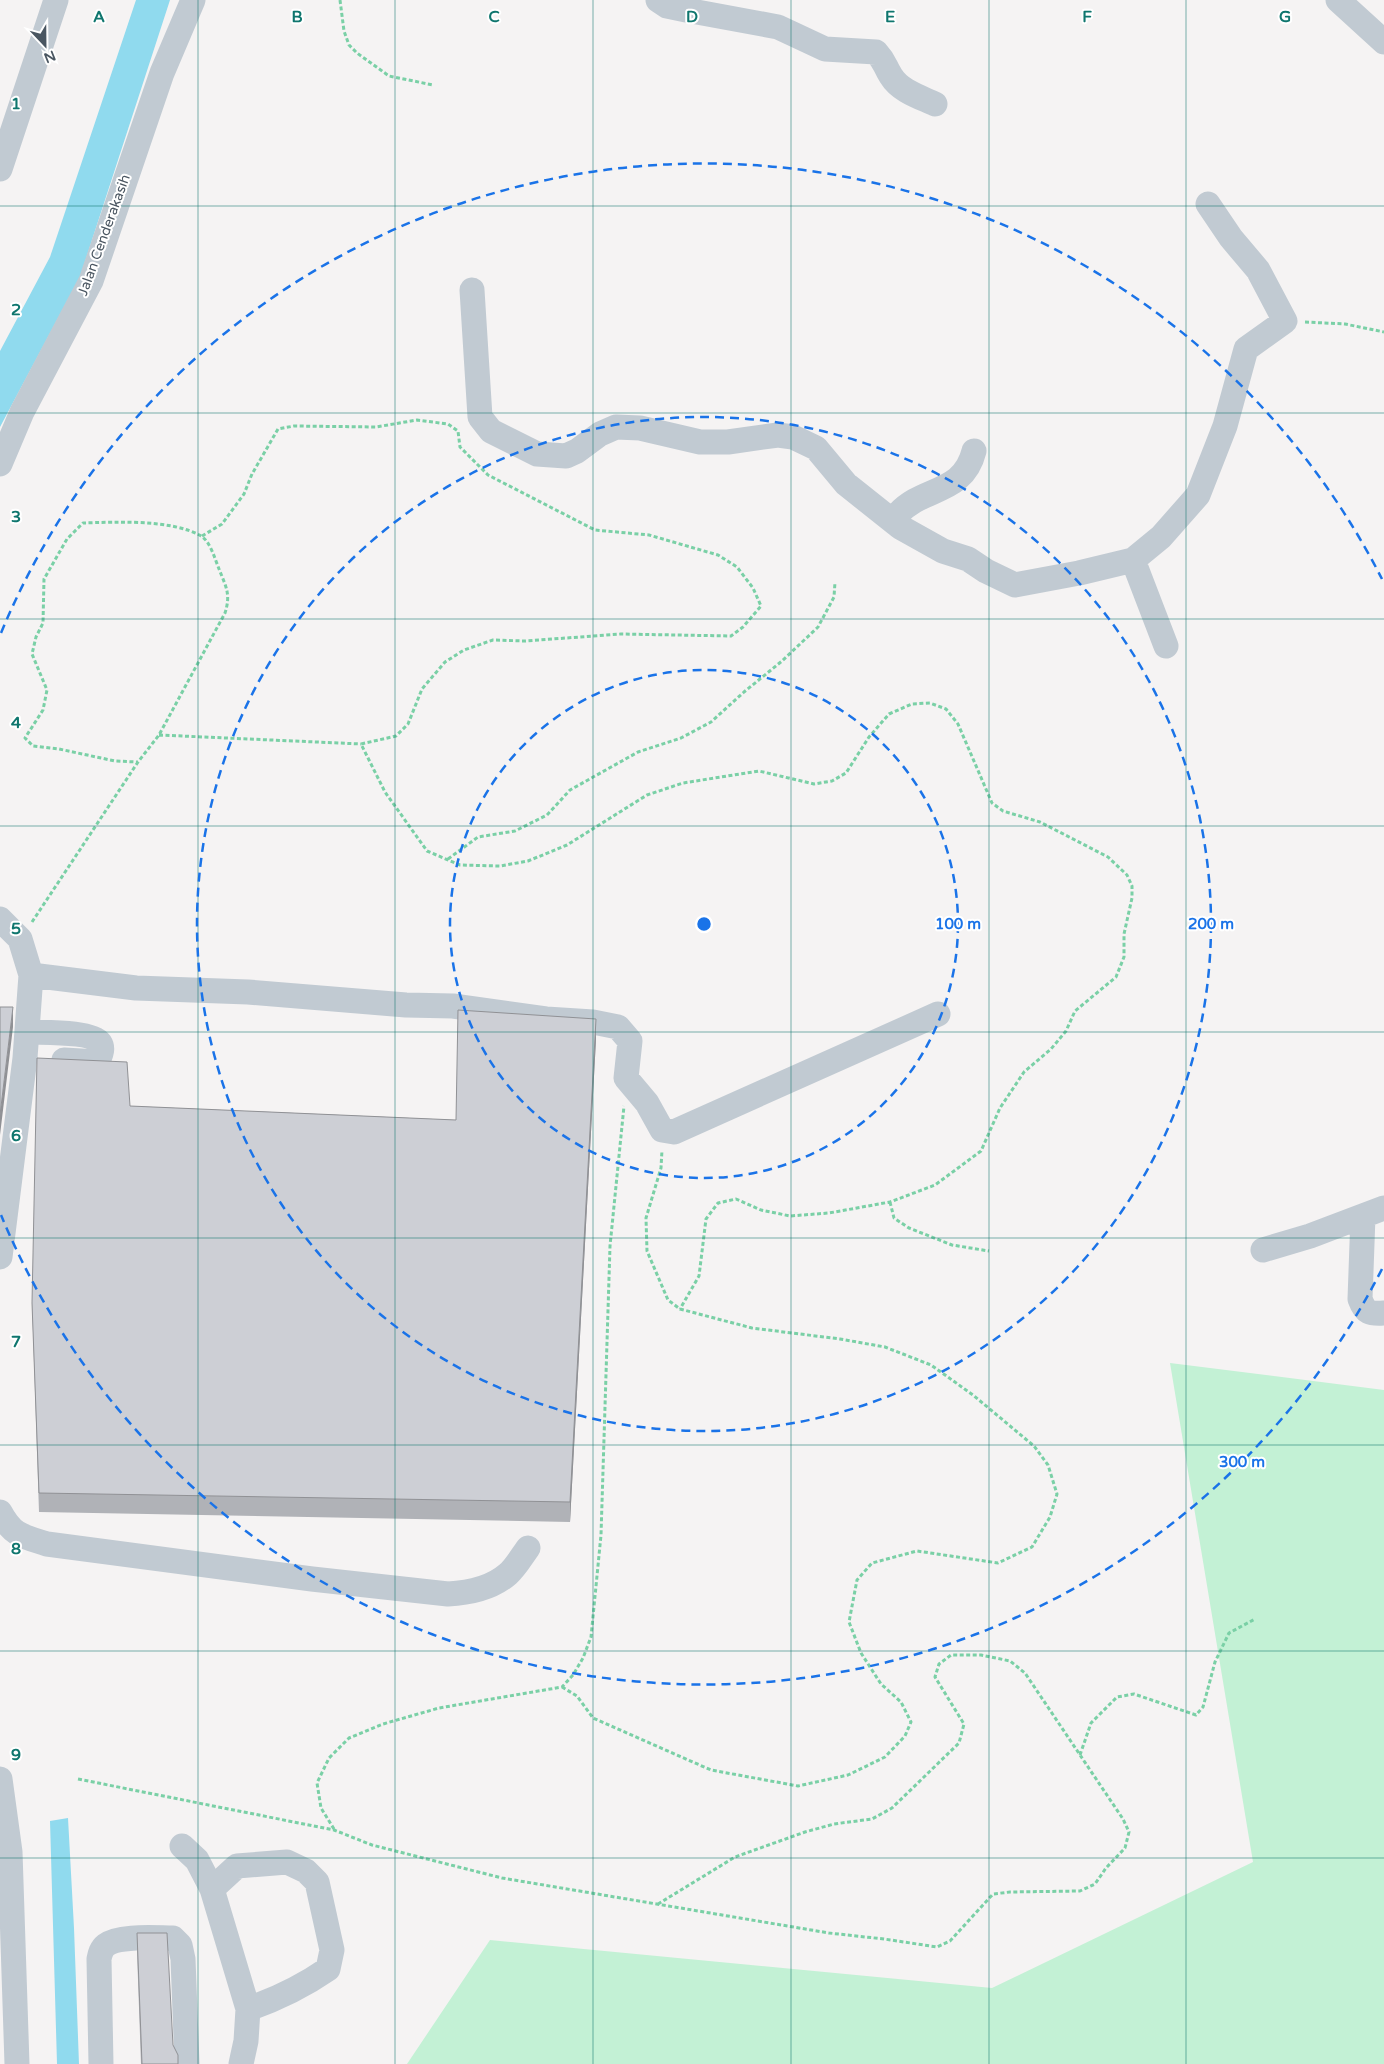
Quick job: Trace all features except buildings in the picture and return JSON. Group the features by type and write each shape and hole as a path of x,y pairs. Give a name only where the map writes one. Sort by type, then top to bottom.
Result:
{"street":[{"path":"0,169 56,0"},
{"name":"Jalan Cenderakasih","path":"0,464 5,433 22,412 90,281 162,73 194,0"},
{"path":"658,0 668,6 778,27 825,49 876,52 885,62 890,76 900,87 935,104"},
{"path":"1338,0 1384,42"},
{"path":"472,290 480,417 491,431 537,454 566,456 577,451 600,434 616,427 640,428 700,442 728,442 778,435 793,437 816,448 846,484 900,528 943,551 968,559 986,571 1015,585 1079,573 1133,560 1161,537 1198,495 1225,426 1246,349 1285,322 1258,270 1231,238 1208,204"},
{"path":"900,528 898,514 907,503 937,491 965,474 971,464 974,451"},
{"path":"1133,560 1166,646"},
{"path":"0,918 20,939 31,975 28,1032 0,1257"},
{"path":"31,975 136,988 248,992 397,1005 453,1006 546,1020 593,1022 618,1027 630,1041 626,1078 647,1103 662,1130 674,1132 938,1014"},
{"path":"25,1058 98,1062 102,1051 100,1043 89,1036 28,1032"},
{"path":"1262,1250 1310,1236 1373,1212 1360,1299 1363,1308 1369,1312 1384,1313"},
{"path":"0,1512 6,1523 17,1535 47,1544 312,1579 448,1594 468,1593 486,1587 508,1574 528,1548"},
{"path":"0,1779 10,1852 6,1919 7,1963 17,2064"},
{"path":"182,1846 197,1860 212,1889 248,2009 246,2041 241,2064"},
{"path":"212,1889 237,1866 287,1862 306,1870 316,1882 332,1950 328,1969 306,1984 282,1996 248,2009"},
{"path":"101,2064 99,1959 101,1950 107,1944 121,1940 173,1938 180,1945 183,1958 187,2064"}],"path":[{"path":"340,0 344,31 349,45 357,53 389,76 433,85"},
{"path":"1285,322 1345,324 1384,332"},
{"path":"159,735 361,744 396,736 408,724 422,689 445,662 464,650 493,640 525,642 621,634 731,636 743,627 761,606 753,588 737,566 718,555 649,535 595,530 488,475 460,447 458,431 448,424 417,420 376,426 294,426 278,430 252,474 244,494 222,524 202,536"},
{"path":"20,939 138,762 159,735 225,613 229,601 228,591 212,550 202,536 169,525 83,523 67,539 44,579 43,623 36,637 32,654 47,690 43,710 25,738 33,746 59,749 115,761 138,762"},
{"path":"448,859 478,836 515,831 547,815 570,790 638,752 681,738 711,722 782,661 818,627 834,598 835,582"},
{"path":"361,744 385,792 427,851 460,865 500,866 528,861 567,845 647,796 683,783 759,771 814,784 832,781 846,773 870,737 889,714 912,704 930,703 946,708 958,724 992,803 1003,811 1040,822 1108,857 1127,875 1132,886 1132,898 1124,934 1124,957 1116,977 1075,1012 1066,1031 1051,1049 1024,1072 1000,1108 981,1150 935,1185 890,1202 829,1213 790,1216 762,1210 736,1199 718,1203 706,1218 699,1276 680,1309"},
{"path":"334,1830 321,1808 317,1783 329,1758 349,1738 383,1724 439,1708 562,1686 573,1675 583,1658 591,1637 601,1535 610,1246 626,1078"},
{"path":"562,1686 577,1696 593,1718 711,1770 798,1786 848,1775 885,1757 905,1736 911,1722 901,1702 880,1684 861,1653 849,1622 857,1580 872,1563 917,1551 998,1563 1032,1547 1050,1517 1057,1494 1048,1466 1034,1446 973,1395 931,1365 885,1347 840,1339 752,1328 680,1309 668,1300 647,1251 646,1218 661,1168 662,1130"},
{"path":"890,1202 894,1218 909,1228 952,1245 989,1251"},
{"path":"1080,1755 1091,1723 1116,1697 1134,1694 1196,1714 1204,1707 1215,1662 1229,1634 1255,1619"},
{"path":"78,1779 334,1830 372,1845 502,1878 829,1933 884,1938 937,1947 950,1941 993,1894 1080,1891 1096,1884 1106,1868 1125,1848 1129,1832 1123,1819 1025,1673 1010,1660 981,1655 951,1655 939,1664 935,1677 964,1724 959,1744 892,1808 872,1819 834,1824 805,1832 735,1857 658,1904"}],"green space":[{"path":"1170,1363 1384,1390 1384,2064 407,2064 490,1940 992,1988 1253,1862"}],"water":[{"path":"136,0 170,0 80,277 0,427 0,351 50,257"},
{"path":"68,1818 79,2064 57,2064 50,1821"}]}
